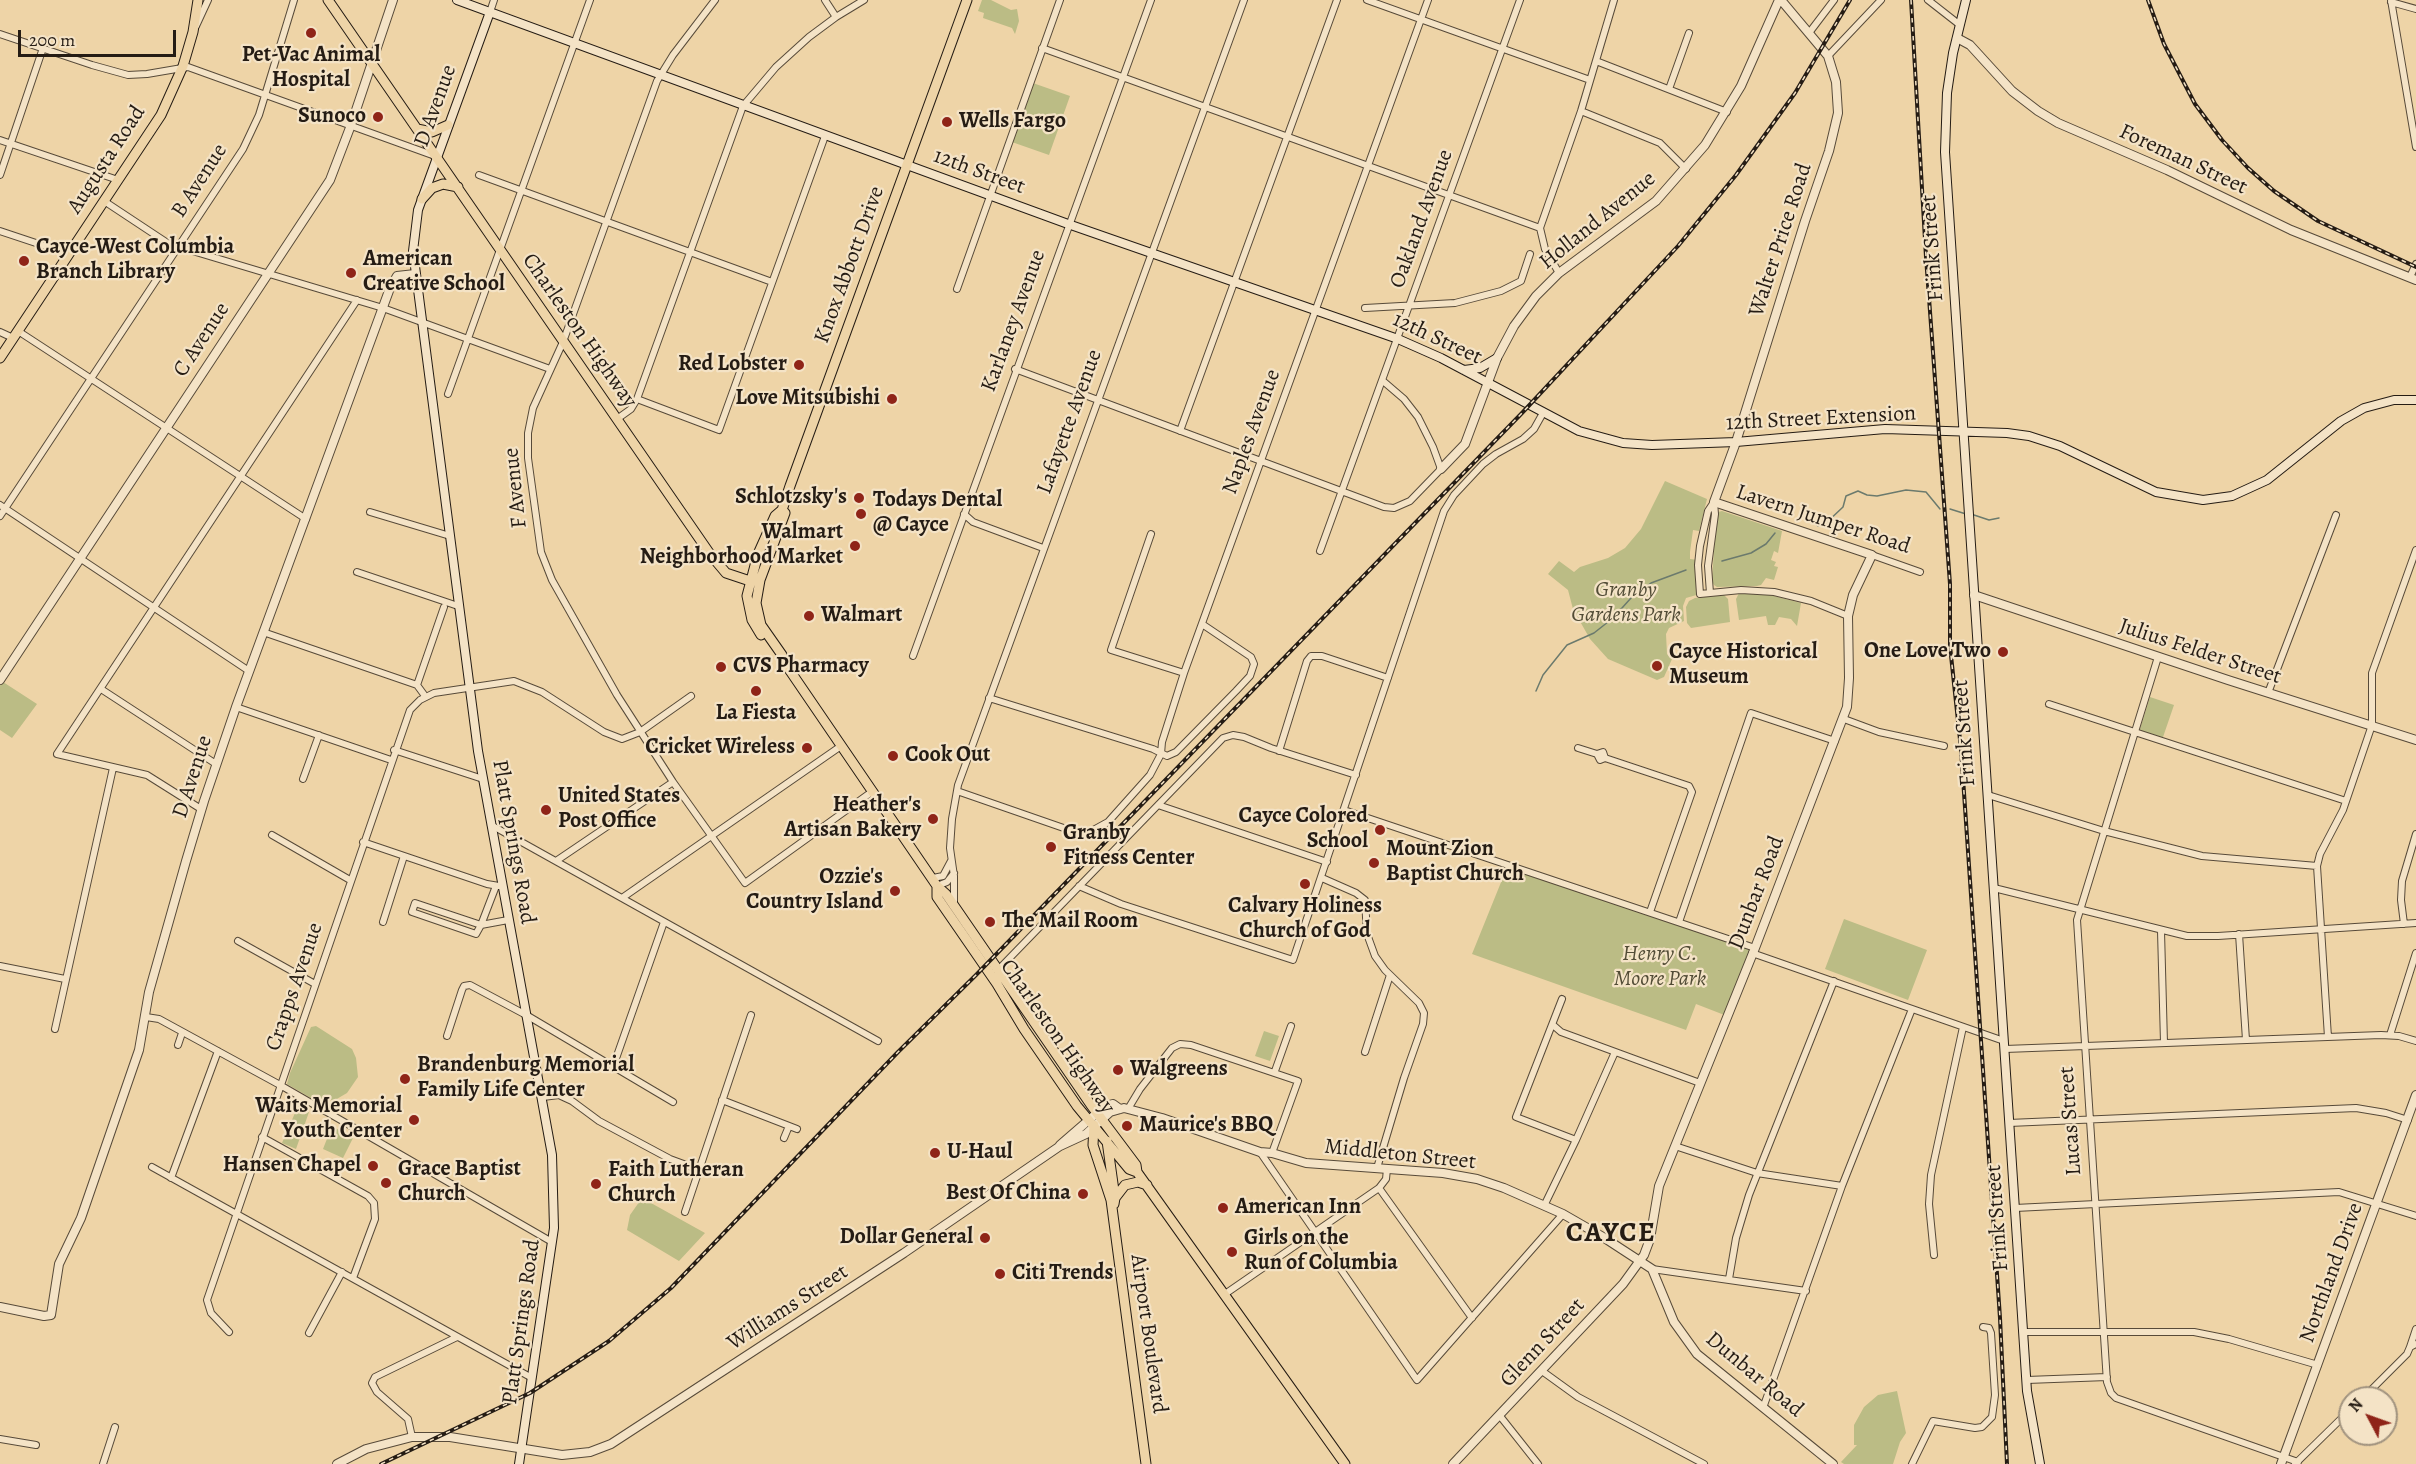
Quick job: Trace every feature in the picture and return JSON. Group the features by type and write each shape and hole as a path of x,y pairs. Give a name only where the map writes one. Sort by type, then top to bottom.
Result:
{"main road":[{"name":"Augusta Road","path":"0,358 160,115 183,66 193,32 198,0"},
{"name":"Charleston Highway","path":"328,0 371,66 458,187 710,554 726,573 754,578"},
{"name":"12th Street","path":"457,0 1151,254 1317,309 1398,339 1487,382"},
{"name":"Knox Abbott Drive","path":"773,543 785,513 783,510 811,425 967,0"},
{"name":"Frink Street","path":"1966,0 1947,93 1945,152 2023,1332 2029,1408 2040,1464"},
{"name":"D Avenue","path":"415,225 448,124 490,12"},
{"path":"417,129 432,132 448,124"},
{"path":"422,199 432,188 443,184 458,187"},
{"name":"Platt Springs Road","path":"415,225 413,251 415,274 483,778 499,886 528,1016 543,1097 553,1171 552,1242 519,1464"},
{"path":"1462,370 1480,368 1497,358"},
{"name":"12th Street Extension","path":"1487,382 1579,431 1623,443 1652,445 1736,442 1886,429 2007,433 2029,436 2060,446 2156,492 2210,500 2232,496 2267,480 2325,433 2364,408 2394,400 2416,400"},
{"name":"Charleston Highway","path":"783,510 775,516 758,554 754,578 761,626 782,654 782,659 841,746 998,970 1092,1121"},
{"name":"Charleston Highway","path":"754,578 773,543"},
{"name":"Charleston Highway","path":"935,882 937,898 998,984 1024,1029 1065,1089 1092,1121 1136,1165 1137,1172 1345,1464"},
{"name":"Airport Boulevard","path":"1092,1121 1107,1141 1116,1198 1112,1209"},
{"name":"Airport Boulevard","path":"1092,1121 1093,1145 1112,1209 1146,1464"},
{"name":"Charleston Highway","path":"1107,1141 1129,1169 1137,1172"},
{"path":"1116,1198 1125,1185 1138,1182 1147,1185"}],"street":[{"path":"193,32 208,0"},
{"name":"B Avenue","path":"0,516 2,507 91,379 243,150 265,96 294,0"},
{"name":"C Avenue","path":"0,680 330,180 393,0"},
{"name":"D Avenue","path":"490,12 494,0"},
{"path":"448,394 590,0"},
{"path":"825,0 836,17"},
{"path":"617,419 631,409 637,399 743,105 783,60 836,17 864,0"},
{"path":"957,289 1060,0"},
{"name":"Karlaney Avenue","path":"913,656 1015,369 1151,0"},
{"name":"Lafayette Avenue","path":"954,907 951,819 957,791 1043,548 1244,0"},
{"path":"1180,431 1337,0"},
{"path":"1367,0 1590,80"},
{"name":"Naples Avenue","path":"957,791 1066,830 1088,833 1104,825 1147,779 1161,754 1162,742 1184,673 1428,0"},
{"name":"Oakland Avenue","path":"1320,551 1520,0"},
{"path":"1559,273 1545,249 1540,228 1581,111 1614,0"},
{"name":"Walter Price Road","path":"1714,502 1736,442 1834,135 1838,99 1836,82 1828,56 1780,0"},
{"name":"Holland Avenue","path":"1441,468 1465,444 1497,358 1525,309 1559,273 1649,207 1686,170 1726,112 1748,73 1780,0"},
{"path":"1809,33 1834,0"},
{"path":"1828,56 1881,0"},
{"path":"1928,0 1960,25"},
{"name":"F Avenue","path":"713,1 661,74 563,342 533,408 528,445 541,552 561,597 640,732 745,883 873,791"},
{"path":"2416,9 2391,1 2416,147"},
{"path":"1669,89 1689,33"},
{"path":"0,34 128,75 147,74 183,66 437,157"},
{"name":"Foreman Street","path":"1957,38 1970,45 2004,83 2027,103 2058,123 2167,170 2291,230 2413,278"},
{"path":"0,175 43,48"},
{"path":"1042,48 1540,228"},
{"path":"1596,61 1726,112"},
{"path":"1581,111 1660,143 1686,170"},
{"path":"637,399 719,430 825,136"},
{"path":"0,140 118,180"},
{"path":"479,175 772,282"},
{"path":"104,201 169,244 422,321 550,369"},
{"path":"0,231 69,254"},
{"path":"1365,308 1455,303 1516,285 1524,276 1530,254"},
{"path":"2413,278 2416,264"},
{"name":"D Avenue","path":"0,1307 44,1316 51,1315 59,1264 81,1218 135,1063 146,1017 149,992 216,764 392,282 397,276 415,274"},
{"path":"201,809 153,778 57,753 357,300"},
{"path":"0,332 16,334 91,379 306,519"},
{"path":"1015,369 1384,507 1400,507 1410,501 1441,468 1418,417 1404,399 1383,381"},
{"path":"1079,886 1121,904 1293,960 1447,506 1483,464 1523,439 1534,429 1543,413"},
{"path":"1710,593 1708,566 1715,513 1714,502"},
{"path":"1714,502 1708,511 1700,546 1698,566 1700,594 1741,590 1774,592 1811,601 1848,616"},
{"name":"Lavern Jumper Road","path":"1714,502 1920,572"},
{"path":"2,507 249,671"},
{"path":"370,512 450,536"},
{"path":"964,514 973,522 1043,548"},
{"path":"2268,693 2336,515"},
{"path":"1151,534 1111,650 1184,673"},
{"path":"2328,1037 2317,866 2320,854 2333,833 2346,801 2372,725 2372,673 2416,550"},
{"name":"Dunbar Road","path":"1650,1239 1656,1197 1675,1146 1844,719 1850,678 1848,616 1853,596 1872,555"},
{"path":"357,572 458,606"},
{"name":"Julius Felder Street","path":"1974,595 2416,740"},
{"path":"417,685 444,607"},
{"path":"989,698 1153,749 1167,756 1176,752 1236,691 1250,676 1254,664 1251,657 1202,624"},
{"path":"263,632 417,685 425,696 447,689 470,688 507,681 523,683 542,692 609,735 622,739 640,732 691,696"},
{"path":"1279,750 1307,661 1311,656 1322,656 1388,678"},
{"name":"Lucas Street","path":"2158,657 2076,926 2108,1388 2116,1398 2296,1463"},
{"path":"101,689 216,764"},
{"name":"Crapps Avenue","path":"229,1332 211,1313 207,1300 394,750 410,710 425,696"},
{"path":"2049,704 2346,801"},
{"path":"236,707 391,760"},
{"path":"1679,922 1751,712 1835,741"},
{"path":"1844,719 1888,734 1944,746"},
{"path":"303,779 319,735"},
{"path":"998,970 1209,750 1227,736 1244,737 1356,776"},
{"path":"622,898 841,746"},
{"path":"1578,748 1597,754 1603,752 1605,758 1689,786 1692,792 1650,912"},
{"path":"394,750 483,778"},
{"path":"55,1029 113,768"},
{"path":"556,861 673,782"},
{"path":"1988,795 2104,831 2202,856 2317,866"},
{"path":"1158,805 1327,862"},
{"path":"1344,810 1679,922 1963,1027 2004,1045 2084,1046 2390,1035 2416,1041"},
{"path":"490,825 878,1041"},
{"path":"2404,924 2401,900 2402,881 2416,834"},
{"path":"272,835 350,880"},
{"path":"363,842 499,886 481,925 476,934 412,912 416,903 481,925 508,920"},
{"path":"383,922 404,856"},
{"path":"935,882 943,876 951,860"},
{"path":"935,882 947,882 954,873"},
{"path":"1322,878 1356,893 1365,900 1368,940 1375,956 1390,975 1419,1003 1424,1013 1377,1168"},
{"path":"1994,888 2161,931 2202,937 2416,923"},
{"path":"613,1067 664,922"},
{"path":"2161,931 2164,1043"},
{"path":"2239,934 2246,1040"},
{"path":"238,941 315,984"},
{"path":"2390,1035 2416,953"},
{"path":"0,966 65,979"},
{"path":"1365,1052 1390,975"},
{"path":"1729,1279 1739,1227 1757,1173 1834,981"},
{"path":"447,1036 464,986 470,985 528,1016 672,1102"},
{"path":"1562,999 1516,1117 1576,1140"},
{"path":"1764,1408 1842,1186 1912,1009"},
{"path":"685,1212 752,1015"},
{"path":"146,1017 159,1019 280,1085 552,1242"},
{"path":"740,1021 749,1023"},
{"path":"1553,1025 1561,1032 1700,1083"},
{"path":"1275,1071 1291,1026"},
{"path":"1934,1255 1929,1204 1931,1175 1963,1027"},
{"path":"178,1045 182,1033"},
{"path":"1124,1109 1168,1052 1180,1044 1191,1045 1298,1080 1272,1153"},
{"path":"171,1178 218,1051"},
{"path":"1544,1206 1615,1053"},
{"path":"543,1097 560,1095 599,1120 670,1159 700,1170"},
{"name":"Northland Drive","path":"2283,1460 2416,1095"},
{"path":"722,1100 797,1129"},
{"name":"Middleton Street","path":"1092,1121 1105,1106 1113,1104 1124,1109 1167,1119 1260,1152 1322,1165 1443,1173 1477,1179 1563,1214 1652,1269 1806,1291"},
{"path":"2009,1123 2356,1108 2408,1120"},
{"name":"Williams Street","path":"336,1464 366,1449 412,1437 450,1437 550,1454 590,1452 611,1444 904,1254 1060,1146 1061,1142 1092,1121"},
{"path":"784,1138 789,1126"},
{"path":"262,1137 368,1196 374,1203 375,1219 353,1278"},
{"path":"1675,1146 1757,1173 1842,1186"},
{"path":"1260,1152 1417,1380 1563,1214"},
{"path":"152,1167 532,1378"},
{"path":"1225,1294 1379,1188 1386,1179 1387,1169"},
{"path":"1379,1188 1472,1318"},
{"path":"2015,1208 2333,1192 2351,1194 2416,1216"},
{"path":"679,1202 688,1205"},
{"name":"Glenn Street","path":"1453,1464 1623,1284 1640,1262 1650,1239"},
{"name":"Dunbar Road","path":"1652,1269 1667,1307 1690,1345 1706,1362 1833,1464"},
{"path":"309,1333 342,1272"},
{"path":"1912,1464 1933,1420 1975,1428 1982,1427 1992,1417 1995,1395 1991,1333 1989,1328 1983,1327"},
{"path":"2374,1386 2407,1354 2413,1345 2416,1329"},
{"path":"2023,1332 2104,1330 2194,1332 2229,1339 2318,1365"},
{"path":"412,1437 411,1424 408,1419 377,1392 372,1383 375,1377 457,1337"},
{"path":"1542,1371 1578,1397 1704,1464"},
{"path":"2027,1380 2107,1377"},
{"path":"1500,1416 1538,1464"},
{"path":"2296,1463 2338,1422"},
{"path":"103,1464 116,1427"},
{"path":"0,1439 36,1445"}],"green space":[{"path":"982,0 991,0 1011,10 1017,9 1019,21 1015,34 1012,28 983,18 984,13 978,11"},
{"path":"1030,82 1070,96 1049,155 1009,141"},
{"name":"Granby Gardens Park","path":"1665,481 1707,499 1699,531 1693,530 1690,552 1690,559 1698,560 1700,594 1686,598 1683,606 1684,621 1669,628 1666,634 1667,654 1672,659 1664,677 1657,680 1608,659 1590,639 1573,609 1568,590 1548,574 1559,561 1574,572 1580,567 1608,558 1625,548 1641,529"},
{"path":"1722,511 1782,531 1778,553 1774,551 1771,560 1776,562 1774,566 1778,567 1774,580 1766,578 1761,585 1757,586 1717,587 1714,585 1712,581 1716,518 1718,512"},
{"path":"1739,593 1766,594 1801,603 1797,626 1791,619 1779,617 1775,625 1768,625 1766,616 1739,620 1736,599"},
{"path":"1724,595 1728,599 1730,622 1691,628 1687,623 1686,607 1689,601 1695,598"},
{"path":"0,680 37,704 12,738 0,730"},
{"path":"2150,697 2174,705 2162,740 2139,732"},
{"name":"Henry C. Moore Park","path":"1508,865 1755,948 1727,1016 1696,1004 1686,1030 1472,954"},
{"path":"1844,919 1927,950 1908,1000 1825,969"},
{"path":"316,1026 352,1049 356,1058 358,1077 347,1093 335,1100 316,1101 287,1084 311,1027"},
{"path":"1264,1031 1279,1036 1270,1061 1255,1056"},
{"path":"298,1106 309,1112 296,1149 282,1143"},
{"path":"332,1126 353,1138 343,1158 323,1149"},
{"path":"642,1198 705,1233 679,1261 627,1230 630,1215"},
{"path":"1897,1391 1906,1433 1900,1442 1893,1464 1844,1464 1841,1462 1857,1445 1854,1445 1854,1425 1864,1407 1878,1395"}],"waterway":[{"path":"1800,514 1804,512 1818,526 1824,525 1843,507 1846,496 1858,491 1877,496 1906,490 1926,492 1940,509"},
{"path":"1950,509 1966,514"},
{"path":"1974,515 1989,520 1999,518"},
{"path":"1722,561 1751,553 1766,544 1775,533"},
{"path":"1536,691 1543,675 1567,645 1594,633 1613,618 1631,598 1651,583 1686,570"}],"railway":[{"path":"381,1464 530,1393 609,1341 671,1288 898,1052 976,975 1522,413 1678,246 1736,175 1795,93 1850,0"},
{"path":"1911,0 1926,257 1950,584 1950,646 1961,749 2000,1318 2007,1464"},
{"path":"2148,0 2164,44 2195,104 2222,140 2248,168 2274,191 2318,221 2416,267"}],"place":[{"name":"Pet-Vac Animal Hospital","path":"311,33"},
{"name":"Sunoco","path":"378,117"},
{"name":"Wells Fargo","path":"947,122"},
{"name":"Cayce-West Columbia Branch Library","path":"24,261"},
{"name":"American Creative School","path":"351,273"},
{"name":"Red Lobster","path":"799,365"},
{"name":"Love Mitsubishi","path":"892,399"},
{"name":"Schlotzsky's","path":"859,498"},
{"name":"Todays Dental @ Cayce","path":"861,514"},
{"name":"Walmart Neighborhood Market","path":"855,546"},
{"name":"Walmart","path":"809,616"},
{"name":"One Love Two","path":"2003,652"},
{"name":"Cayce Historical Museum","path":"1657,666"},
{"name":"CVS Pharmacy","path":"721,667"},
{"name":"La Fiesta","path":"756,691"},
{"name":"Cricket Wireless","path":"807,748"},
{"name":"Cook Out","path":"893,756"},
{"name":"United States Post Office","path":"546,810"},
{"name":"Heather's Artisan Bakery","path":"933,819"},
{"name":"Cayce Colored School","path":"1380,830"},
{"name":"Granby Fitness Center","path":"1051,847"},
{"name":"Mount Zion Baptist Church","path":"1374,863"},
{"name":"Calvary Holiness Church of God","path":"1305,884"},
{"name":"Ozzie's Country Island","path":"895,891"},
{"name":"The Mail Room","path":"990,922"},
{"name":"Walgreens","path":"1118,1070"},
{"name":"Brandenburg Memorial Family Life Center","path":"405,1079"},
{"name":"Waits Memorial Youth Center","path":"414,1120"},
{"name":"Maurice's BBQ","path":"1127,1126"},
{"name":"U-Haul","path":"935,1153"},
{"name":"Hansen Chapel","path":"373,1166"},
{"name":"Grace Baptist Church","path":"386,1183"},
{"name":"Faith Lutheran Church","path":"596,1184"},
{"name":"Best Of China","path":"1083,1194"},
{"name":"American Inn","path":"1223,1208"},
{"name":"Dollar General","path":"985,1238"},
{"name":"Girls on the Run of Columbia","path":"1232,1252"},
{"name":"Citi Trends","path":"1000,1274"}],"district":[{"name":"CAYCE","path":"1611,1234"}]}
